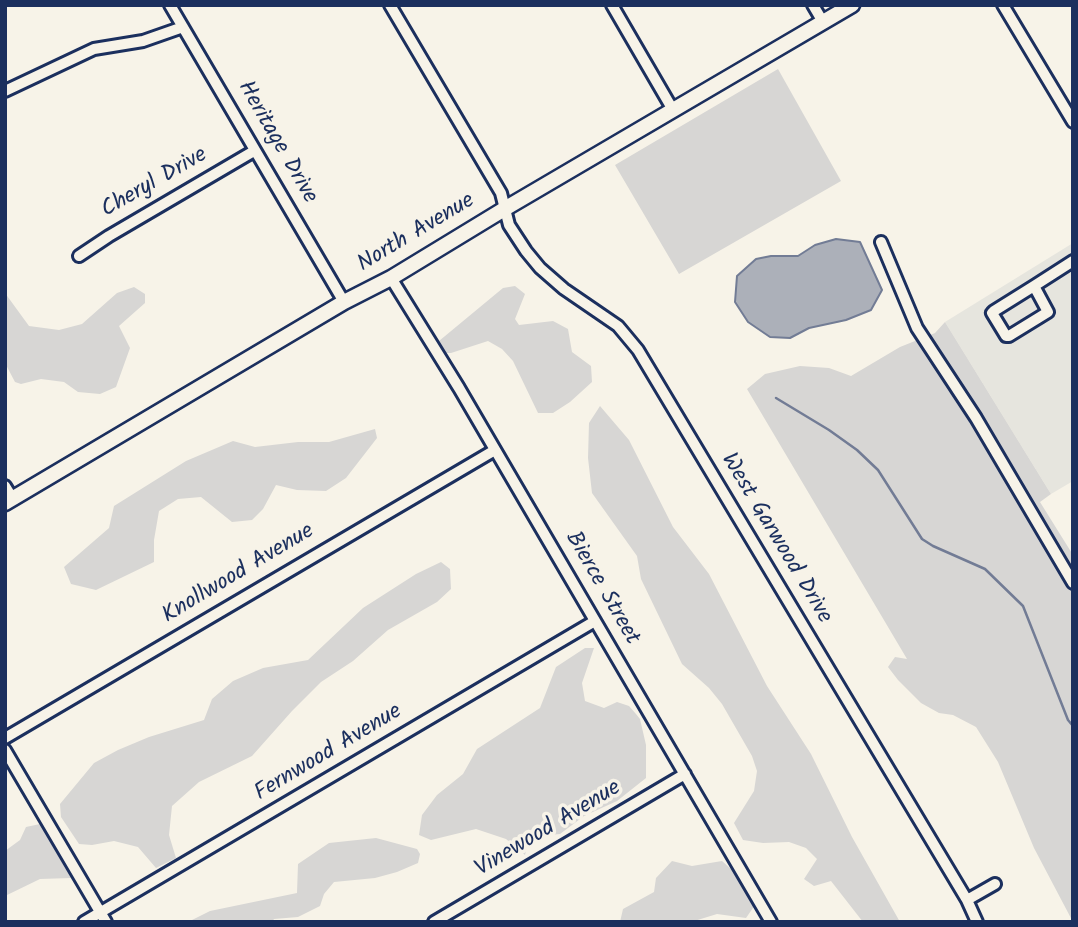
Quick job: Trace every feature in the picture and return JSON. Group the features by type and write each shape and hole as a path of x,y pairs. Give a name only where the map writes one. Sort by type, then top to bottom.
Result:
{"main road":[{"name":"North Avenue","path":"8,496 344,302 391,278 852,5"}],"street":[{"name":"Heritage Drive","path":"170,5 344,302"},
{"name":"West Garwood Drive","path":"390,5 501,193 509,225 540,268 564,289 618,326 638,350 967,900 977,922"},
{"path":"612,5 673,110"},
{"path":"813,5 823,22"},
{"path":"1003,5 1073,122"},
{"path":"5,91 94,49 143,41 183,27"},
{"name":"Cheryl Drive","path":"79,256 254,151"},
{"path":"881,242 917,328 976,418 1073,583"},
{"path":"1034,286 1048,312 1009,337 1006,336 992,313 1034,286 1073,261"},
{"name":"Bierce Street","path":"391,278 409,304 771,922"},
{"name":"Knollwood Avenue","path":"5,738 495,450"},
{"name":"Fernwood Avenue","path":"84,922 103,917 595,621"},
{"path":"5,750 103,917"},
{"name":"Vinewood Avenue","path":"434,922 685,774"},
{"path":"967,900 995,884"}],"shaded area":[{"path":"778,69 841,181 679,274 615,165"},
{"path":"836,239 860,242 882,290 871,310 846,320 809,328 790,338 770,337 748,322 735,302 737,276 756,259 798,256 815,245"},
{"path":"1073,243 1073,481 1051,494 945,322"},
{"path":"515,286 525,294 515,319 519,325 553,321 568,329 572,352 591,366 592,382 553,413 538,413 513,361 502,349 488,341 444,353 439,341 503,288"},
{"path":"134,287 145,294 145,303 119,326 130,348 116,387 100,394 78,392 64,382 41,379 21,384 15,382 5,363 5,293 29,326 59,330 82,324 117,293"},
{"path":"945,322 1051,494 1040,502 1073,555 1073,922 1034,848 998,762 976,727 921,703 888,667 895,657 907,659 747,389 765,374 800,366 829,368 851,376 900,347 935,333"},
{"path":"600,406 629,440 673,527 709,574 767,686 811,754 852,837 900,922 863,922 831,881 814,886 804,879 817,859 806,848 789,842 763,843 743,840 734,823 754,791 757,771 752,756 722,704 709,688 682,664 641,579 637,556 592,493 588,458 589,423"},
{"path":"375,429 377,438 346,478 326,491 297,490 276,485 263,509 252,520 232,522 201,497 178,499 159,511 154,540 154,562 96,590 71,584 64,567 109,528 114,506 186,461 233,441 255,447 329,442"},
{"path":"441,562 450,569 451,589 437,602 388,630 353,661 321,682 252,756 199,782 172,806 169,835 176,858 156,868 138,847 114,841 92,845 79,844 61,817 60,804 94,763 149,737 204,720 212,699 233,681 263,668 308,660 363,608 416,574"},
{"path":"585,648 594,648 582,683 585,701 604,708 617,702 629,706 640,719 646,745 646,778 617,801 584,816 560,834 529,837 525,855 506,839 476,829 431,840 419,835 422,815 437,795 463,774 477,749 540,708 556,667"},
{"path":"40,824 71,878 40,879 5,896 5,851 20,840 26,827"},
{"path":"376,838 417,849 420,854 418,863 375,878 334,882 324,894 320,906 298,917 274,919 272,922 188,922 210,911 297,893 298,864 329,843"},
{"path":"672,861 692,866 722,861 732,870 755,905 746,918 717,914 691,922 620,922 623,909 654,892 656,878"}],"waterway":[{"path":"776,398 829,430 857,450 878,470 922,539 985,569 1023,606 1068,720 1073,726"}]}
